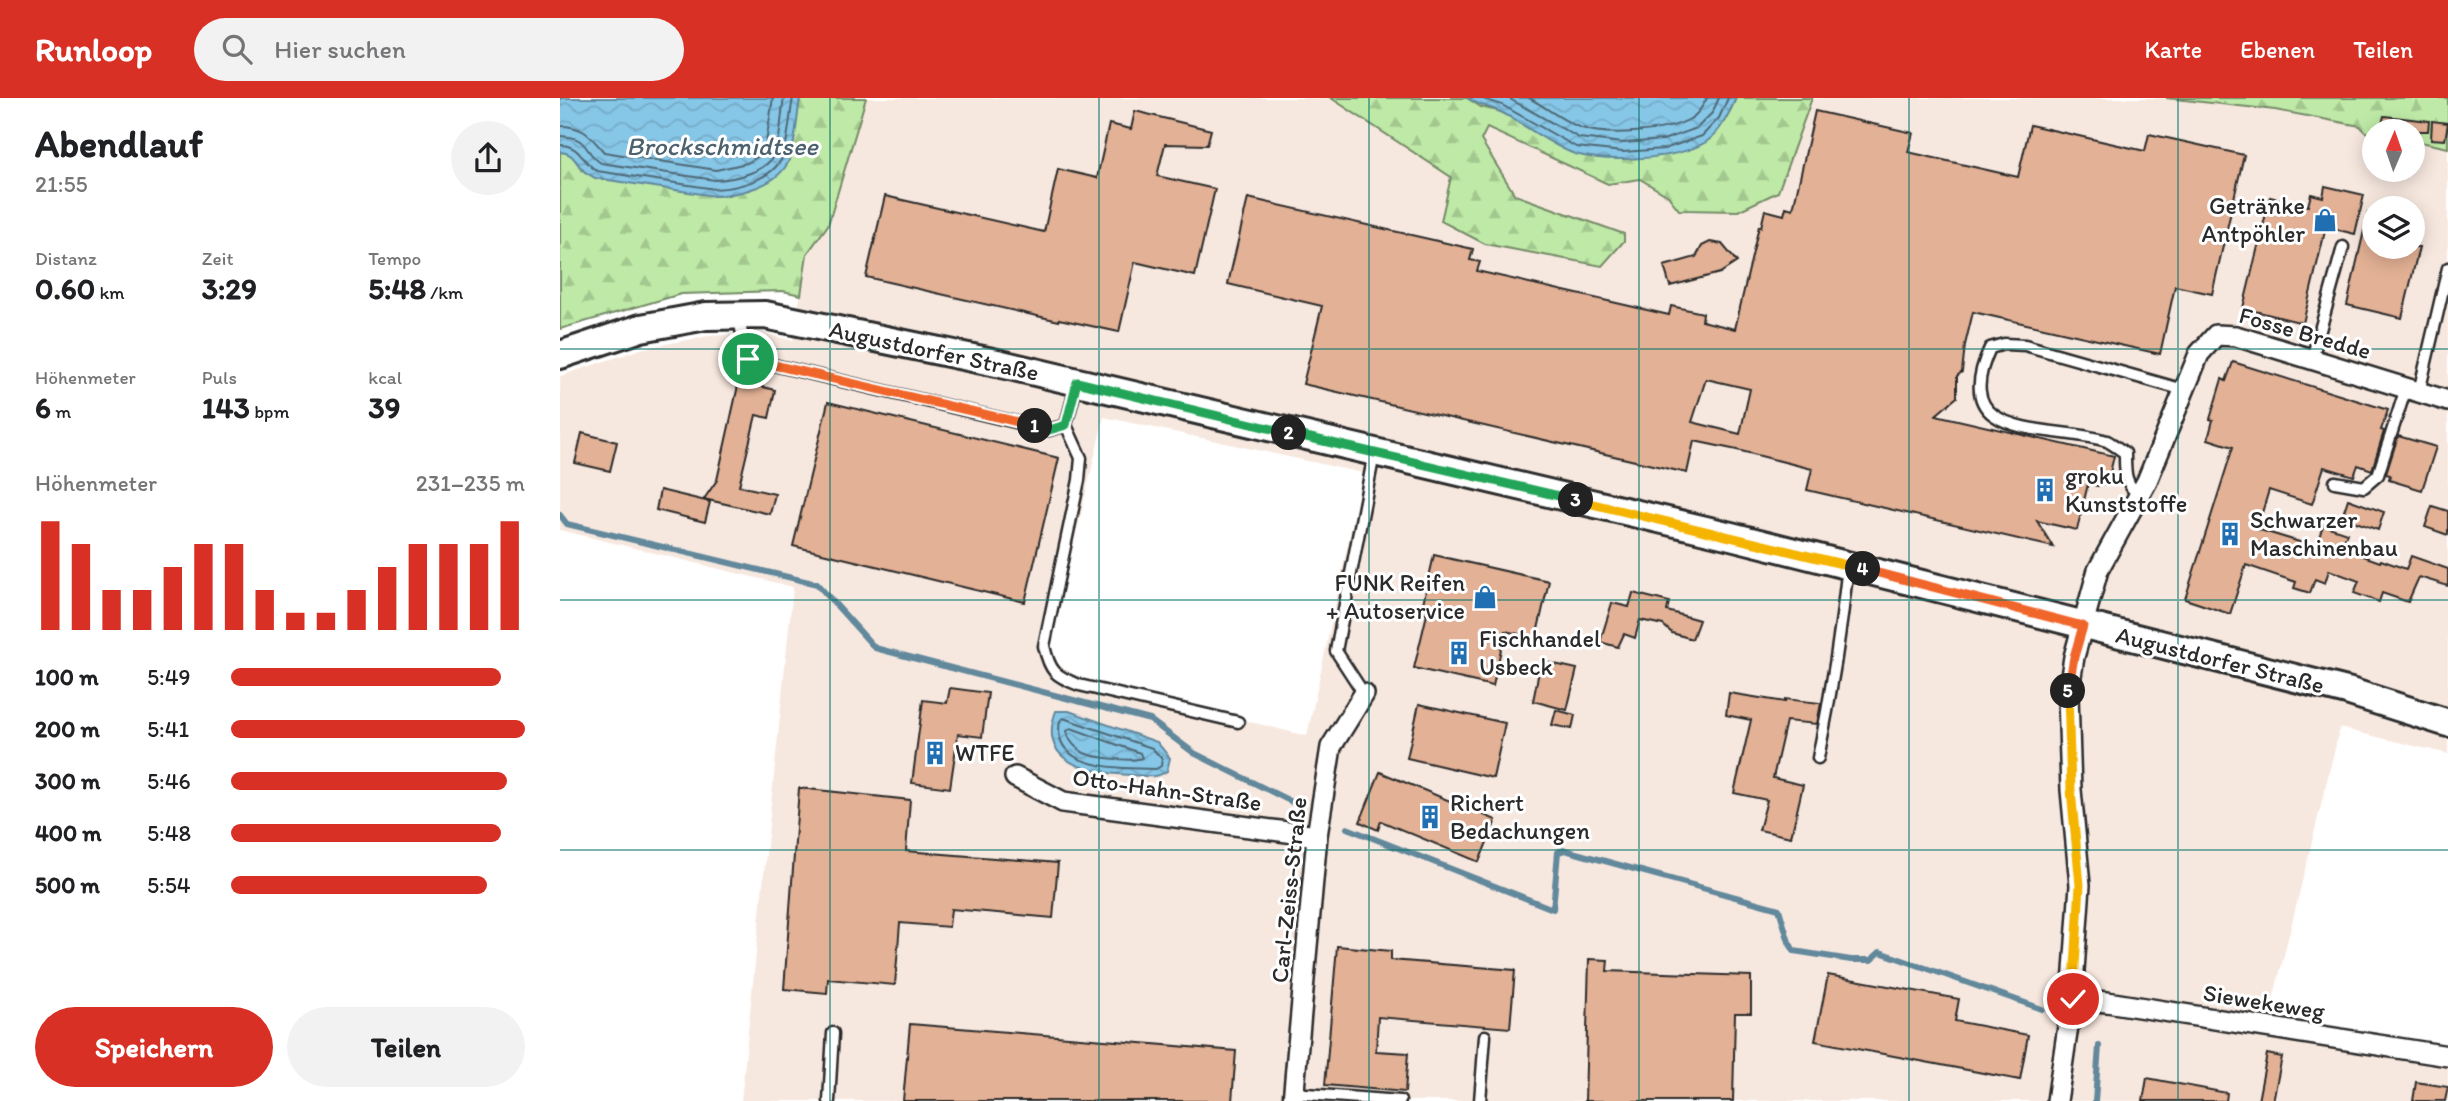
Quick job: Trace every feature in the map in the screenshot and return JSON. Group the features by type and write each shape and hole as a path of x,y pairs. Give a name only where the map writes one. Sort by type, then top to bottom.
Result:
{"main road":[{"name":"Augustdorfer Straße","path":"560,355 641,328 706,316 765,315 997,363 1731,536 2347,691 2448,723"}],"street":[{"name":"Fosse Bredde","path":"2057,1101 2073,999 2080,885 2071,790 2068,695 2074,657 2098,570 2140,495 2199,354 2216,335 2236,336 2448,401"},
{"name":"Carl-Zeiss-Straße","path":"1293,1097 1317,836 1331,747 1364,694"},
{"name":"Otto-Hahn-Straße","path":"1015,777 1063,802 1317,836"},
{"name":"Siewekeweg","path":"2073,999 2107,1002 2448,1056"}],"lane":[{"path":"2312,359 2343,247"},
{"path":"2335,482 2364,487 2378,475 2412,390 2448,268"},
{"path":"738,315 748,359 1049,430 1066,425"},
{"path":"2140,495 2130,489 2126,480 2125,453 2109,442 2023,427 1994,417 1984,407 1979,386 1982,366 1990,348 2004,344 2025,345 2184,390"},
{"path":"1077,382 1066,425 1081,458 1079,480 1044,646 1049,667 1062,678 1079,685 1238,722"},
{"path":"1364,694 1336,651 1374,454"},
{"path":"1818,758 1829,703 1848,565"},
{"path":"829,1101 834,1033"},
{"path":"1480,1101 1485,1036"},
{"path":"1293,1097 1400,1101"}],"shaded area":[{"path":"866,98 1331,98 1451,177 1624,234 1515,195 1480,139 1487,127 1608,184 1640,179 1668,196 1679,210 1690,212 1738,211 1778,192 1812,98 2166,98 2275,110 2360,126 2362,182 2426,182 2426,143 2448,148 2448,754 2340,728 2269,1016 2448,1045 2448,1101 741,1101 793,587 560,530 560,376 644,348 709,336 761,332 793,341 807,254 828,225","holes":["1104,417 1363,473 1307,736 1081,680 1056,663 1050,644"]}],"green space":[{"path":"800,98 866,98 828,225 807,254 801,295 783,291 681,294 560,329 560,152 574,157 582,170 715,196 728,195 776,176 790,160"},
{"path":"1331,98 1467,98 1481,107 1623,159 1637,157 1725,122 1736,98 1812,98 1778,192 1738,211 1679,210 1668,196 1640,179 1608,184 1487,128 1481,140 1515,195 1624,234 1624,241 1602,266 1485,244 1441,221 1451,177"},
{"path":"2166,98 2448,98 2448,148 2426,143 2426,119 2362,119 2362,128 2275,110"}],"water":[{"name":"Brockschmidtsee","path":"560,98 800,98 794,144 785,168 758,187 715,196 595,178 586,173 572,156 560,152"},
{"path":"1467,98 1736,98 1720,128 1706,142 1678,153 1623,159 1589,157 1567,151 1501,112"},
{"path":"1056,711 1069,711 1157,742 1170,758 1167,771 1150,776 1115,774 1084,768 1071,762 1060,754 1054,743 1052,729"}],"building":[{"path":"1135,111 1211,130 1207,145 1165,144 1157,176 1215,189 1195,276 1135,262 1119,332 866,277 885,196 1044,232 1058,169 1097,178 1109,124 1131,129"},
{"path":"1815,111 1913,133 1908,152 2018,177 2030,125 2145,151 2149,134 2244,155 2212,294 2175,286 2160,354 1973,312 1962,372 1957,376 1957,397 1936,415 2114,456 2107,485 2088,484 2077,530 2037,521 2053,547 1807,490 1812,469 1737,450 1694,441 1687,473 1303,384 1322,306 1228,284 1248,198 1473,249 1470,260 1480,262 1477,271 1669,315 1671,306 1703,313 1702,321 1735,329 1765,210 1784,215 1786,207 1793,209","holes":["1706,379 1750,389 1740,434 1692,422"]},
{"path":"2384,116 2411,119 2383,119"},
{"path":"2432,121 2448,123 2445,140 2431,139"},
{"path":"2325,186 2364,195 2355,234 2326,227 2303,323 2243,308 2270,197 2308,206 2311,194 2323,197"},
{"path":"2362,239 2362,259 2416,259 2402,318 2347,305"},
{"path":"1710,242 1722,244 1737,262 1720,273 1670,286 1664,266 1696,257 1702,246"},
{"name":"Schwarzer Maschinenbau","path":"2233,362 2388,410 2372,470 2358,465 2354,476 2324,467 2312,504 2269,490 2257,529 2316,547 2323,525 2347,533 2341,548 2380,562 2381,560 2406,569 2411,556 2448,569 2448,586 2419,577 2408,602 2382,593 2379,602 2354,593 2359,581 2329,570 2325,583 2315,579 2310,593 2294,588 2296,582 2246,565 2230,614 2185,599 2233,447 2208,439 2213,420 2210,419 2222,379 2226,381"},
{"path":"739,381 775,390 769,418 756,415 739,486 775,494 770,514 704,499 717,480"},
{"path":"828,402 1059,458 1025,602 793,546"},
{"path":"582,433 617,442 610,471 575,463"},
{"path":"2398,436 2436,447 2422,490 2389,480 2390,475 2386,474"},
{"path":"660,490 710,502 705,522 656,510"},
{"path":"2348,499 2384,512 2378,530 2342,517"},
{"path":"2432,506 2448,511 2448,535 2425,527"},
{"name":"FUNK Reifen + Autoservice","path":"1434,555 1549,581 1536,638 1505,631 1493,686 1414,668 1427,614 1421,612"},
{"path":"1633,593 1669,602 1667,611 1699,620 1692,639 1672,633 1663,625 1640,620 1635,638 1624,634 1618,647 1600,642 1612,603 1629,607"},
{"path":"1541,661 1577,669 1567,710 1533,701"},
{"path":"950,688 988,693 982,737 958,734 950,788 912,783 923,700 947,703"},
{"path":"1729,693 1785,702 1785,699 1821,703 1817,724 1786,721 1773,778 1803,785 1791,837 1759,830 1767,800 1734,793 1751,720 1726,715"},
{"path":"1419,704 1505,723 1493,778 1407,758"},
{"path":"1556,710 1575,715 1572,729 1552,725"},
{"name":"Richert Bedachungen","path":"1380,772 1496,820 1479,862 1381,821 1378,830 1360,822"},
{"path":"799,788 910,800 906,851 1058,863 1053,918 951,909 949,927 900,923 895,985 828,979 827,993 784,989"},
{"path":"1337,946 1391,951 1391,960 1515,970 1510,1028 1378,1017 1376,1051 1408,1053 1405,1092 1325,1085"},
{"path":"1589,959 1608,960 1607,971 1751,976 1751,1013 1735,1013 1733,1101 1585,1101"},
{"path":"1828,975 1959,999 1955,1021 2028,1035 2020,1080 1815,1041"},
{"path":"910,1024 1236,1051 1232,1101 903,1101"},
{"path":"2267,1054 2282,1057 2273,1101 2258,1101"},
{"path":"2147,1078 2227,1093 2226,1101 2143,1101"},
{"path":"2416,1082 2448,1087 2445,1101 2413,1101"}],"waterway":[{"path":"560,515 567,524 817,584 875,648 1150,720 1194,753 1294,803"},
{"path":"1347,828 1553,909 1558,852 1565,850 1779,909 1794,951 1851,960 1871,960 1880,952 2042,1009"},
{"path":"2095,1101 2099,1046"}],"place":[{"name":"Getränke Antpöhler","path":"2325,220"},
{"name":"groku Kunststoffe","path":"2045,490"},
{"name":"Schwarzer Maschinenbau","path":"2230,534"},
{"name":"FUNK Reifen + Autoservice","path":"1485,597"},
{"name":"Fischhandel Usbeck","path":"1459,653"},
{"name":"WTFE","path":"935,753"},
{"name":"Richert Bedachungen","path":"1430,817"}],"route":[{"path":"748,359 1049,430 1066,425 1077,382 1731,536 2083,626 2074,657 2068,695 2071,790 2080,885 2073,999"}]}
